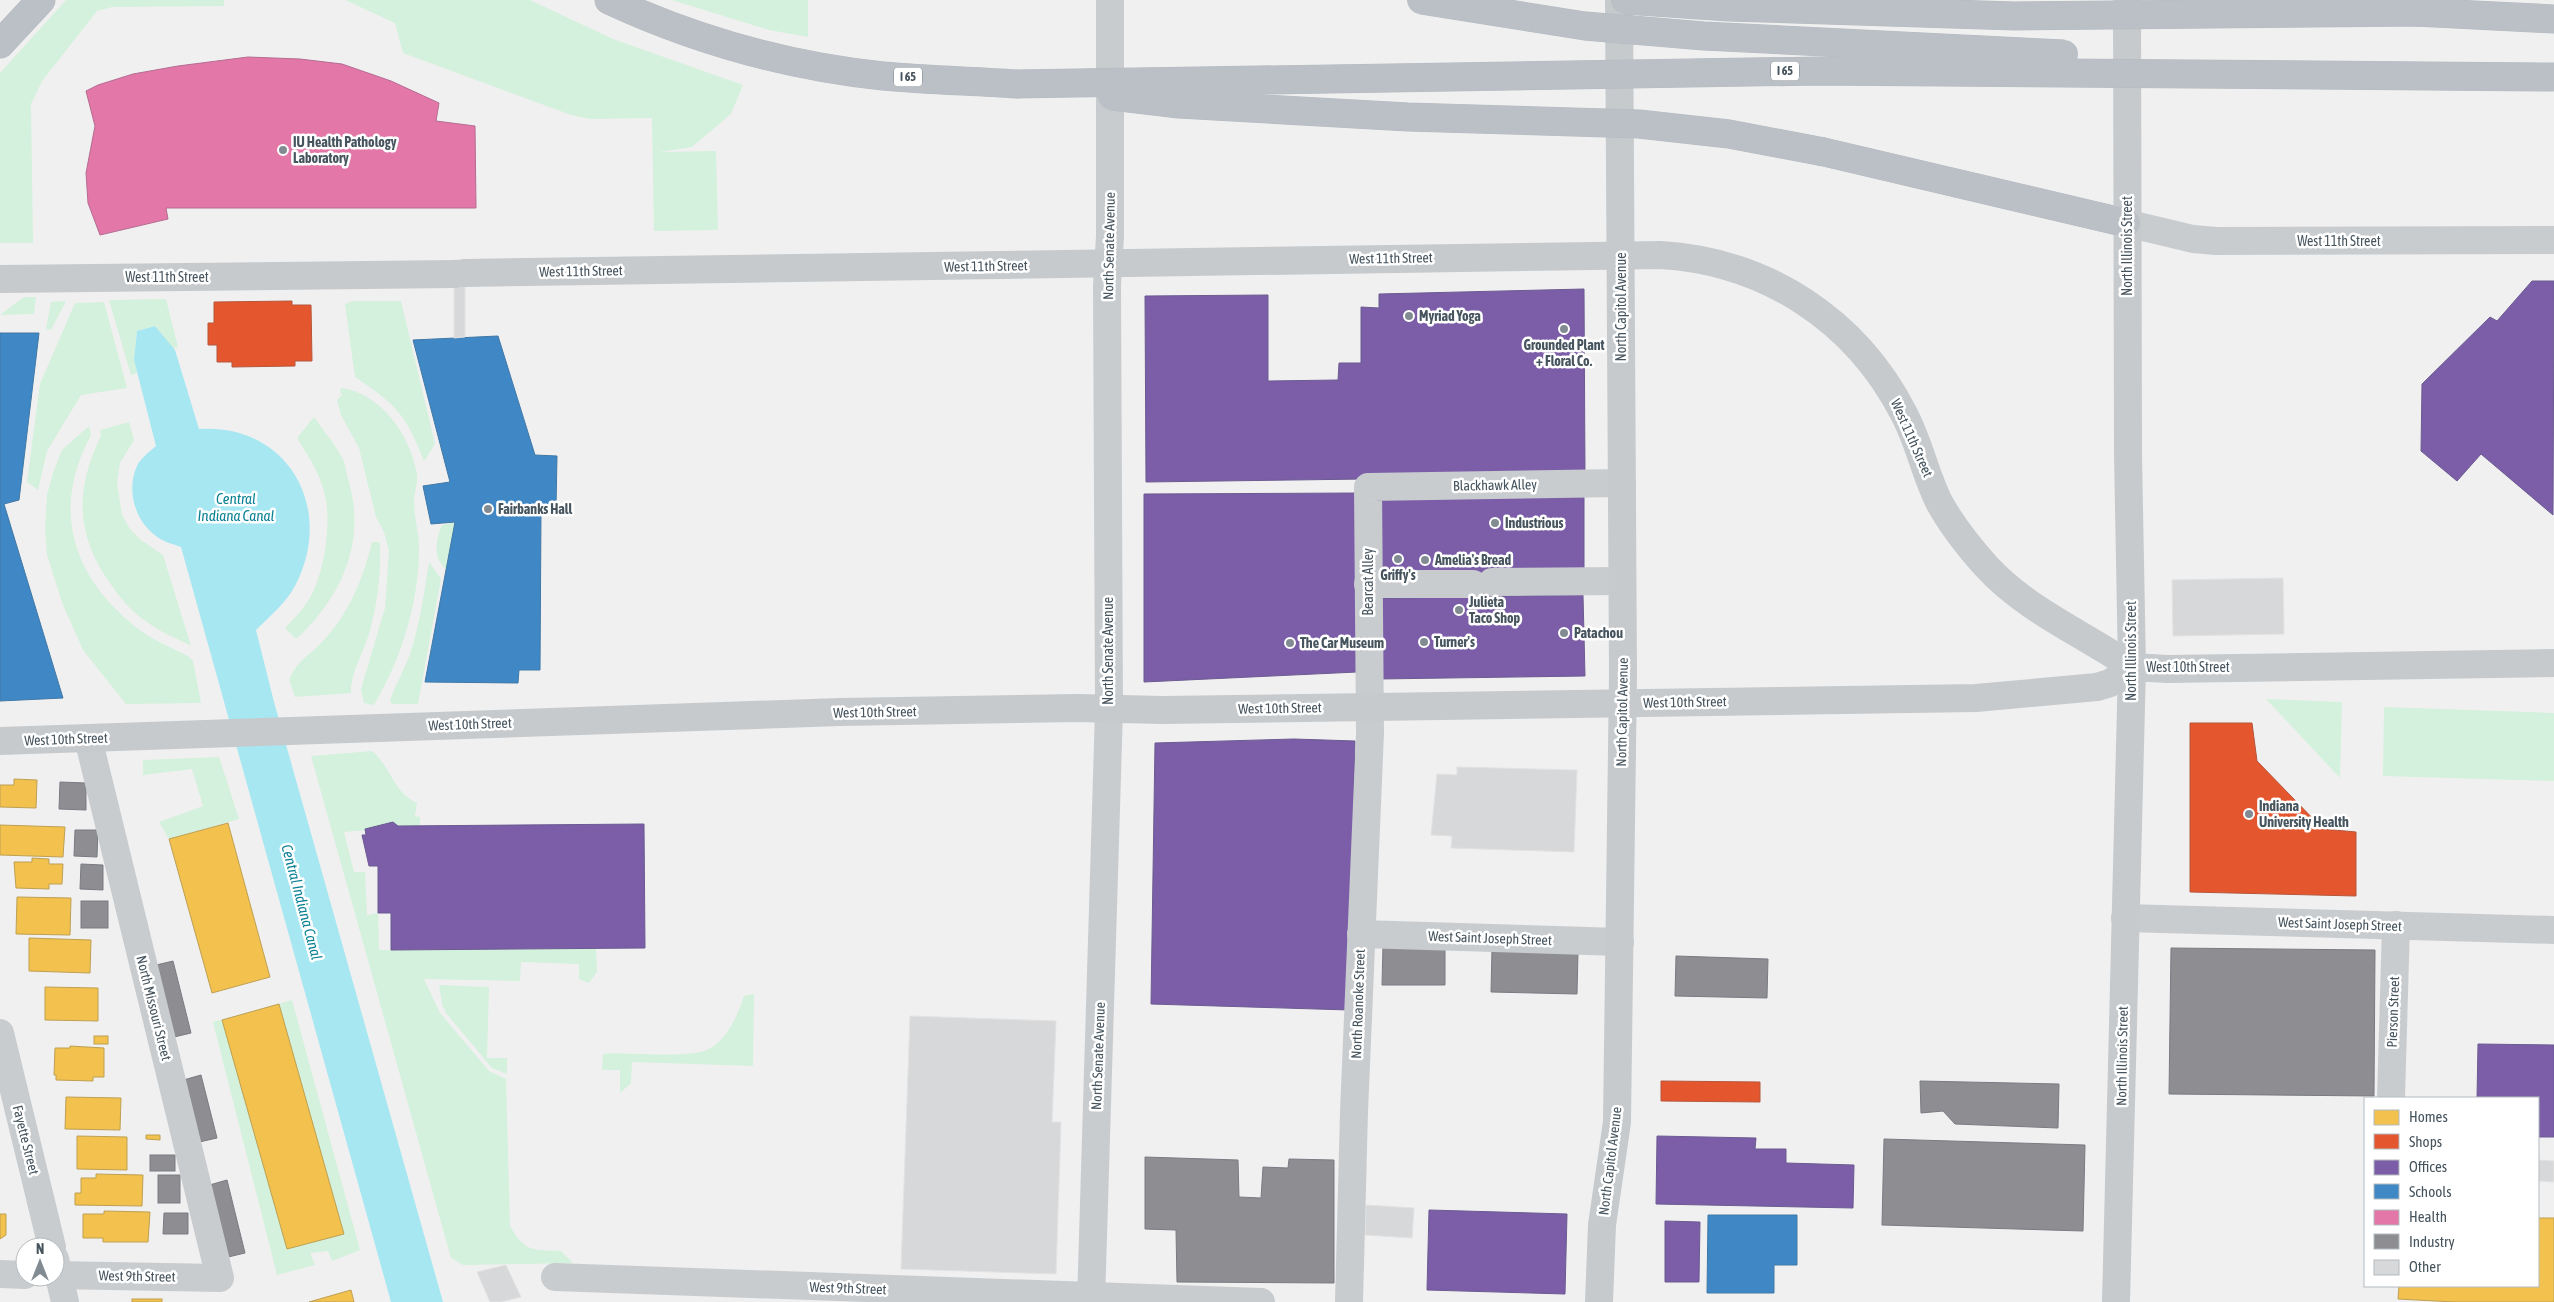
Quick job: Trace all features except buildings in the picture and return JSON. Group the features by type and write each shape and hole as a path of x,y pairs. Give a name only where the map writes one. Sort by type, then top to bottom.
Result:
{"highway":[{"path":"0,44 42,0"},
{"name":"I 65","path":"609,0 730,45 801,63 884,76 1016,84 1808,71 2372,74 2554,77"},
{"path":"1421,0 1544,21 1704,36 1928,46 2372,74"},
{"path":"1625,0 1759,8 2015,16 2420,12"},
{"path":"2228,0 2554,19"},
{"path":"1016,84 1179,104 1408,117 1639,124 1729,134 1824,152 2126,223"}],"main road":[{"name":"North Capitol Avenue","path":"1599,1302 1602,1226 1617,1122 1620,942 1622,483 1619,0"},
{"name":"North Illinois Street","path":"2116,1302 2132,667 2126,223 2127,0"},
{"name":"West 11th Street","path":"0,279 1621,256 1686,257 1728,266 1778,285 1823,314 1867,356 1896,397 1914,434 1939,501 1955,526 1987,567 2026,600 2132,667"},
{"name":"West 10th Street","path":"0,741 849,712 1976,698 2064,692 2103,686 2132,667 2168,669 2554,663"}],"street":[{"name":"North Senate Avenue","path":"1091,1299 1109,710 1108,263 1110,0"},
{"name":"West 11th Street","path":"2126,223 2193,239 2216,241 2554,240"},
{"name":"Blackhawk Alley","path":"1368,487 1622,483"},
{"name":"Bearcat Alley","path":"1368,487 1369,707"},
{"path":"1368,584 1622,581"},
{"name":"North Roanoke Street","path":"1349,1302 1361,934 1370,733 1369,707"},
{"name":"North Missouri Street","path":"88,738 220,1278"},
{"name":"West Saint Joseph Street","path":"2125,918 2554,930"},
{"name":"Pierson Street","path":"2391,1097 2396,925"},
{"name":"West Saint Joseph Street","path":"1361,934 1620,942"},
{"name":"Fayette Street","path":"0,1034 50,1237"},
{"name":"West 9th Street","path":"65,1270 220,1278"},
{"path":"0,1274 15,1274"},
{"name":"West 9th Street","path":"555,1277 1091,1299 1261,1302"},
{"path":"61,1287 65,1302"}],"green space":[{"path":"66,0 224,0 224,6 112,7 97,11 42,81 31,104 33,243 0,243 0,73"},
{"path":"345,0 530,0 613,39 743,85 731,114 692,147 659,152 716,151 718,230 654,231 652,118 591,119 571,115 403,53 395,23"},
{"path":"672,0 808,0 808,37 769,30"},
{"path":"24,297 36,297 34,314 0,315"},
{"path":"166,299 178,347 173,348 155,326 137,331 134,360 137,373 131,375 109,300"},
{"path":"66,301 51,330 46,329 51,302"},
{"path":"353,301 401,301 435,444 424,461 412,433 398,412 381,395 355,377 345,304"},
{"path":"104,302 127,388 81,395 47,451 38,490 27,482 40,384 75,303"},
{"path":"341,388 355,391 368,398 391,418 407,443 417,474 414,500 419,559 414,601 400,651 374,705 364,703 361,689 385,608 389,551 384,532 376,517 359,448 341,415 337,400 342,395 340,392"},
{"path":"314,417 343,460 353,502 354,524 352,546 338,586 312,623 296,639 285,628 306,604 312,594 321,569 326,540 327,513 322,484 297,438"},
{"path":"129,422 134,440 120,463 117,483 122,515 130,529 141,540 163,555 191,646 152,626 128,606 100,568 91,550 86,532 83,495 92,456 101,436 100,430"},
{"path":"89,426 91,435 79,463 72,491 71,517 75,542 84,567 99,590 118,611 141,631 188,656 193,661 201,703 126,704 83,650 63,605 47,555 45,529 47,495 62,450"},
{"path":"455,522 446,569 437,554 438,536 442,525"},
{"path":"372,542 379,542 380,545 378,592 368,637 352,679 351,693 295,697 289,680 292,673 340,620 359,583"},
{"path":"429,562 441,579 418,704 392,704 390,701 410,654 416,631"},
{"path":"2266,699 2342,702 2340,778"},
{"path":"2384,707 2554,713 2554,781 2383,776"},
{"path":"372,751 379,758 402,792 417,803 415,816 420,817 420,826 344,832 354,872 365,872 367,915 378,913 379,950 596,948 597,972 589,983 579,979 579,964 521,962 520,981 424,979 440,1013 489,1071 506,1079 510,1226 520,1241 530,1248 561,1251 573,1263 463,1265 451,1258 311,756"},
{"path":"219,757 239,819 169,839 159,822 203,806 192,769 143,775 143,760"},
{"path":"439,985 489,987 487,1058 507,1058 507,1074 492,1068 446,1013 442,1004"},
{"path":"754,994 753,1066 632,1062 631,1083 620,1093 620,1070 602,1070 603,1054 682,1054 704,1051 712,1047 719,1042 730,1028 744,996"},
{"path":"292,1000 360,1250 332,1261 328,1251 310,1253 315,1265 277,1275 213,1022"}],"water":[{"name":"Central Indiana Canal","path":"155,326 175,350 199,429 230,431 257,440 279,455 295,475 306,500 310,526 307,555 296,584 283,603 256,630 274,702 443,1302 391,1302 181,547 162,540 149,530 138,514 134,504 132,485 137,466 156,446 134,360 137,331"}],"place":[{"name":"IU Health Pathology Laboratory","path":"283,150"},
{"name":"Myriad Yoga","path":"1409,316"},
{"name":"Grounded Plant + Floral Co.","path":"1564,329"},
{"name":"Fairbanks Hall","path":"488,509"},
{"name":"Industrious","path":"1495,523"},
{"name":"Griffy's","path":"1398,559"},
{"name":"Amelia's Bread","path":"1425,560"},
{"name":"Julieta Taco Shop","path":"1459,610"},
{"name":"Patachou","path":"1564,633"},
{"name":"Turner's","path":"1424,642"},
{"name":"The Car Museum","path":"1290,643"},
{"name":"Indiana University Health","path":"2249,814"}]}
